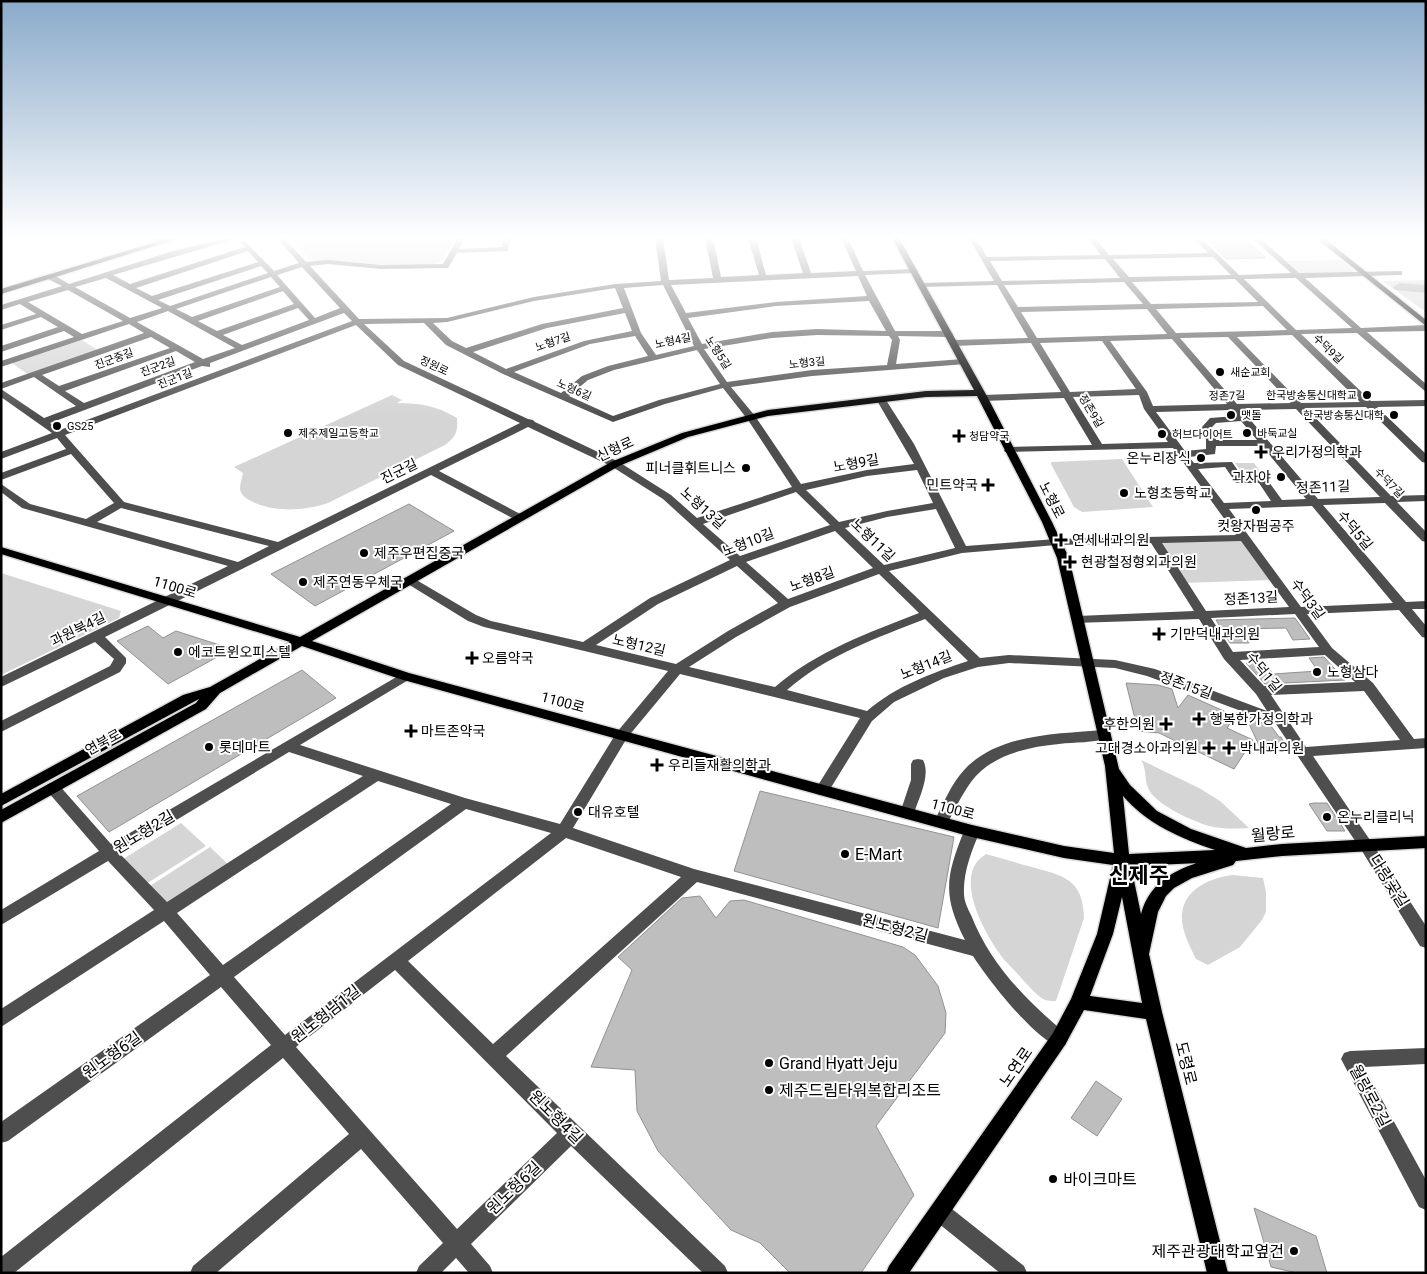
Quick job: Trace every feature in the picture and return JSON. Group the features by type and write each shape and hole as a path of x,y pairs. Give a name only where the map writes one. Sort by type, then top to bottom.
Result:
{"main road":[{"name":"노형로","path":"929,297 982,396 1063,558 1112,766 1122,860"},
{"path":"1393,297 1426,324"},
{"name":"신형로","path":"300,641 410,581 615,464 685,435 768,413 926,394 982,396"},
{"name":"1100로","path":"1,550 300,641 405,676 972,830 1064,852 1122,860"},
{"name":"연북로","path":"1,801 188,698 215,690 300,641"},
{"name":"연북로","path":"1,817 201,706 215,690"},
{"path":"1112,766 1127,793 1148,811 1184,833 1212,844 1252,854"},
{"name":"월랑로","path":"1122,860 1252,854 1282,850 1426,842"},
{"path":"1142,958 1148,920 1155,899 1170,883 1192,870 1252,854"},
{"name":"도령로","path":"1122,860 1153,1012 1218,1273"},
{"name":"노연로","path":"896,1273 1059,1039 1080,1002 1106,934 1122,860"},
{"path":"1080,1002 1153,1012"}],"street":[{"path":"1,308 36,297"},
{"name":"진군중길","path":"87,297 221,373"},
{"path":"149,297 242,348"},
{"path":"152,299 157,297"},
{"path":"1,364 199,297"},
{"path":"192,320 258,297"},
{"path":"293,297 314,321"},
{"name":"정원로","path":"335,297 357,322 401,363 530,422 615,464"},
{"path":"357,322 427,322 464,316 547,297"},
{"path":"623,297 637,333 654,357"},
{"name":"노형5길","path":"674,297 699,347 725,385 752,418"},
{"name":"정존9길","path":"1008,297 1099,448"},
{"name":"수덕5길","path":"1140,297 1426,634"},
{"name":"수덕9길","path":"1258,297 1426,460"},
{"path":"1321,297 1426,389"},
{"path":"684,316 776,304 872,298 896,340 891,366"},
{"path":"22,302 80,337"},
{"path":"1015,310 1265,304"},
{"path":"217,334 299,305"},
{"name":"진군2길","path":"43,422 346,309"},
{"name":"노형7길","path":"466,351 533,328 593,315 628,310"},
{"path":"1,328 43,314"},
{"name":"진군1길","path":"1,456 357,322"},
{"path":"372,336 379,329 398,322"},
{"name":"노형6길","path":"427,322 449,343 506,372 613,419 662,402 725,385"},
{"path":"1,349 65,328"},
{"name":"노형4길","path":"562,397 585,378 611,368 699,347 781,334 891,332 951,338 1034,340 1295,334 1426,328"},
{"name":"노형7길","path":"506,372 572,347 621,334 637,333"},
{"path":"1,386 150,334"},
{"name":"수덕7길","path":"1231,335 1426,539"},
{"name":"수덕3길","path":"1105,339 1142,392 1150,409 1178,449 1328,651 1368,686 1410,743"},
{"name":"진군중길","path":"58,390 177,348"},
{"name":"노형3길","path":"725,385 812,373 963,362"},
{"path":"35,374 83,407"},
{"path":"1,392 59,434 120,504 282,546"},
{"path":"982,396 1142,392"},
{"path":"881,399 909,444 962,550"},
{"name":"정존7길","path":"1150,409 1426,403"},
{"name":"노형11길","path":"752,418 798,488 977,663"},
{"path":"1099,448 1178,449 1211,452 1207,427 1213,420 1243,418"},
{"name":"진군길","path":"168,602 530,422"},
{"path":"1211,443 1264,443"},
{"name":"정존9길","path":"1009,450 1099,448"},
{"path":"1,477 72,450"},
{"name":"노형13길","path":"615,464 667,496 786,604"},
{"path":"1191,466 1228,464 1240,481 1262,480 1279,504"},
{"name":"노형9길","path":"798,488 867,473 920,467"},
{"path":"431,472 520,518"},
{"path":"1,487 26,506 241,566"},
{"path":"697,522 798,488"},
{"name":"정존11길","path":"1222,506 1426,498"},
{"path":"88,523 120,504"},
{"name":"노형10길","path":"584,647 654,601 738,561 838,526 887,514 939,505"},
{"path":"1056,542 1245,538"},
{"name":"수덕1길","path":"1155,541 1229,656 1261,691 1279,720 1367,846"},
{"name":"노형8길","path":"622,735 677,669 732,634 786,604 882,569 962,550 1056,542"},
{"name":"노형12길","path":"410,581 472,618 870,716"},
{"name":"과원북4길","path":"1,683 168,602"},
{"name":"정존13길","path":"1078,620 1426,606"},
{"path":"777,692 795,674 842,648 927,614"},
{"path":"1,727 115,669 120,663 120,658 97,636"},
{"path":"1229,656 1328,651"},
{"name":"노형14길","path":"822,790 870,716 889,699 909,689 939,675 977,663 1009,659 1089,662"},
{"name":"정존15길","path":"1089,662 1115,664 1150,672 1279,720"},
{"name":"원노형2길","path":"1,918 405,676"},
{"path":"1261,691 1368,686"},
{"path":"941,822 964,782 976,767 993,756 1032,743 1104,734"},
{"name":"원노형남1길","path":"1,1270 284,1046 564,832 622,735"},
{"path":"1302,752 1426,743"},
{"name":"원노형2길","path":"287,746 464,803 564,832 694,875 980,951"},
{"path":"907,813 918,780 918,764"},
{"path":"1,1019 377,774"},
{"path":"54,788 110,853 166,912 484,1273"},
{"path":"222,976 464,803"},
{"path":"972,830 962,854 956,895 967,930 1002,984 1028,1012 1059,1039"},
{"name":"다랑곶길","path":"1367,846 1425,938"},
{"path":"494,1055 694,875"},
{"name":"원노형4길","path":"396,960 571,1133 718,1273"},
{"name":"원노형6길","path":"1,1134 222,976"},
{"name":"월랑로2길","path":"1426,1056 1350,1059 1426,1200"},
{"name":"원노형6길","path":"426,1273 571,1133"},
{"path":"200,1273 363,1136"},
{"path":"940,1212 1017,1273"}],"shaded area":[{"path":"1405,297 1426,297 1426,312"},
{"path":"82,340 99,351 29,375 12,363"},
{"path":"392,395 402,400 397,403 428,406 457,418 457,431 454,437 445,445 328,503 318,506 278,509 258,504 244,497 240,490 243,473 234,467"},
{"path":"1122,459 1153,507 1082,512 1074,507 1051,464 1051,462"},
{"path":"1235,463 1254,463 1264,477 1245,477"},
{"path":"1245,538 1275,580 1182,583 1155,541"},
{"path":"1,573 121,611 119,618 1,675"},
{"path":"1141,760 1199,788 1220,801 1249,828 1229,829 1209,826 1185,817 1160,802 1149,790"},
{"path":"181,823 206,846 146,884 123,859"},
{"path":"210,847 230,866 169,906 150,886"},
{"path":"986,854 1053,873 1070,881 1080,895 1084,918 1056,1001 1045,1000 1039,996 1001,956 985,931 974,902 971,875 976,863"},
{"path":"1233,875 1263,878 1266,892 1266,912 1262,920 1240,947 1208,965 1196,959 1188,943 1182,921 1184,906 1187,898 1200,886 1216,878"}],"building":[{"name":"제주우편집중국","path":"409,504 454,531 315,606 271,574"},
{"path":"1295,618 1310,639 1293,640 1286,628 1240,629 1249,643 1230,643 1216,620"},
{"name":"에코트윈오피스텔","path":"148,626 163,638 176,631 232,649 168,684 117,641"},
{"name":"노형삼다","path":"1324,657 1345,680 1265,684 1246,663 1264,661 1273,674 1318,671 1309,658"},
{"name":"롯데마트","path":"302,670 336,698 109,832 77,796"},
{"path":"1126,683 1158,685 1172,689 1178,708 1188,695 1235,716 1227,728 1253,740 1234,769 1159,733 1138,731"},
{"path":"1249,717 1271,726 1281,737 1289,752 1262,752 1250,726"},
{"name":"E-Mart","path":"760,791 954,837 938,928 734,871"},
{"name":"온누리클리닉","path":"1327,803 1345,831 1327,831 1309,804"},
{"name":"제주드림타워복합리조트","path":"700,896 716,918 730,901 744,900 903,947 915,955 938,986 946,1013 945,1033 876,1126 914,1195 861,1273 790,1273 760,1243 731,1230 658,1151 637,1111 635,1070 591,1067 632,970 618,957 682,898"},
{"path":"1096,1081 1122,1099 1097,1136 1071,1118"},
{"name":"제주관광대학교옆건","path":"1254,1208 1316,1236 1327,1273 1297,1273 1271,1267"}],"place":[{"name":"새순교회","path":"1220,372"},
{"name":"한국방송통신대학교","path":"1367,395"},
{"name":"맷돌","path":"1231,415"},
{"name":"한국방송통신대학","path":"1394,415"},
{"name":"GS25","path":"57,426"},
{"name":"제주제일고등학교","path":"288,433"},
{"name":"바둑교실","path":"1247,433"},
{"name":"허브다이어트","path":"1162,434"},
{"name":"청담약국","path":"959,436"},
{"name":"우리가정의학과","path":"1261,452"},
{"name":"온누리장식","path":"1201,458"},
{"name":"피너클휘트니스","path":"746,468"},
{"name":"과자야","path":"1281,477"},
{"name":"민트약국","path":"988,485"},
{"name":"노형초등학교","path":"1124,493"},
{"name":"컷왕자펌공주","path":"1256,510"},
{"name":"연세내과의원","path":"1061,540"},
{"name":"제주우편집중국","path":"364,553"},
{"name":"현광철정형외과의원","path":"1070,562"},
{"name":"제주연동우체국","path":"303,582"},
{"name":"기만덕내과의원","path":"1159,634"},
{"name":"에코트윈오피스텔","path":"178,652"},
{"name":"오름약국","path":"472,658"},
{"name":"노형삼다","path":"1317,672"},
{"name":"행복한가정의학과","path":"1199,719"},
{"name":"후한의원","path":"1166,724"},
{"name":"마트존약국","path":"411,731"},
{"name":"롯데마트","path":"209,747"},
{"name":"고대경소아과의원","path":"1209,748"},
{"name":"박내과의원","path":"1229,748"},
{"name":"우리들재활의학과","path":"657,765"},
{"name":"대유호텔","path":"578,812"},
{"name":"온누리클리닉","path":"1327,817"},
{"name":"E-Mart","path":"845,854"},
{"name":"Grand Hyatt Jeju","path":"769,1063"},
{"name":"제주드림타워복합리조트","path":"769,1090"},
{"name":"바이크마트","path":"1053,1179"},
{"name":"제주관광대학교옆건","path":"1294,1251"}],"district":[{"name":"신제주","path":"1139,875"}]}
